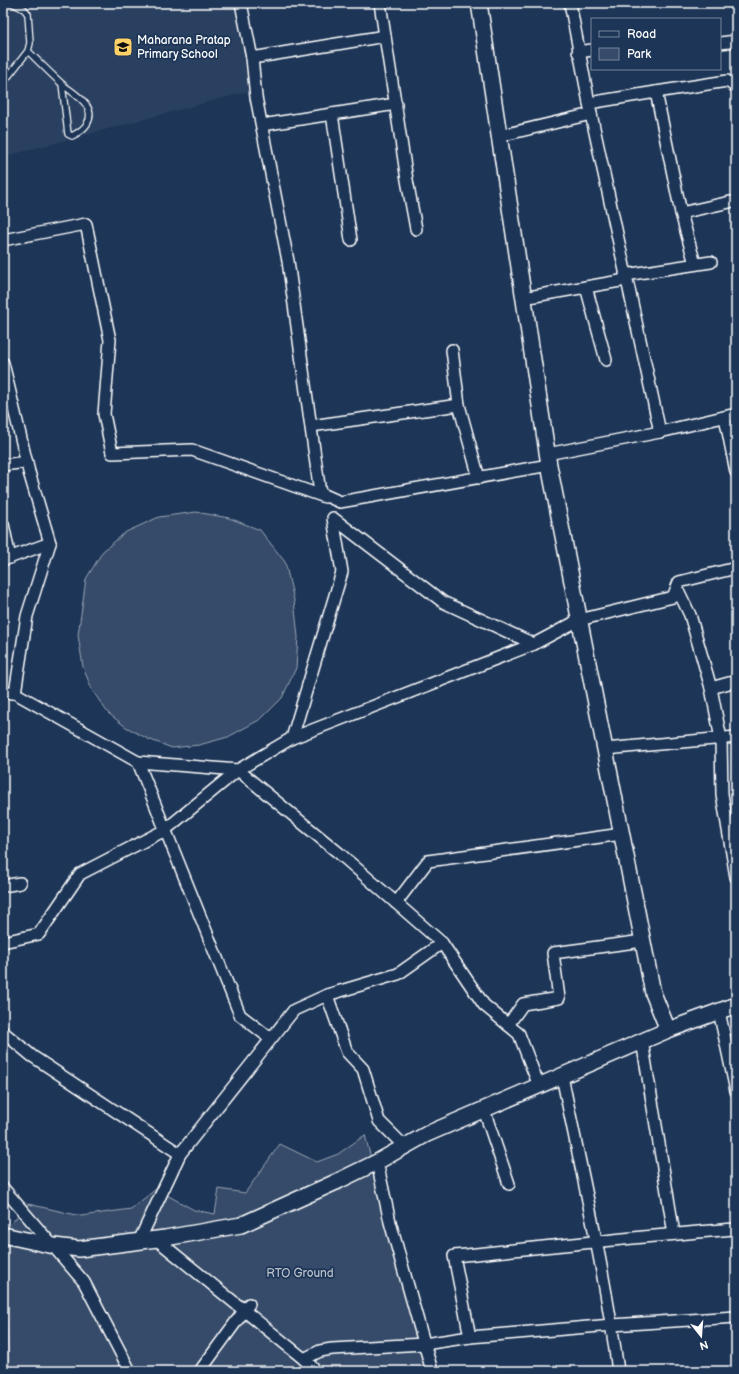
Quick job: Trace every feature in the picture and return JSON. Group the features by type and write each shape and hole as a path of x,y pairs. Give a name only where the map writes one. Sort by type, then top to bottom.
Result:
{"street":[{"path":"241,3 252,58 256,97 288,261 320,493 340,502"},
{"path":"380,3 416,229"},
{"path":"479,3 548,460 653,993 668,1030"},
{"path":"570,3 578,52 625,277 660,432"},
{"path":"252,58 385,36"},
{"path":"721,44 736,41"},
{"path":"578,52 591,50"},
{"path":"589,103 727,81 736,87"},
{"path":"656,92 681,213 695,264"},
{"path":"262,125 396,104"},
{"path":"332,114 352,240"},
{"path":"499,136 591,114"},
{"path":"681,213 730,202"},
{"path":"3,240 86,224 110,340 104,414 112,453 192,450 340,502 479,478 736,414"},
{"path":"523,298 586,287 625,277 711,262"},
{"path":"586,287 606,360"},
{"path":"452,350 459,405 479,478"},
{"path":"3,363 6,392 50,543 27,616 15,693"},
{"path":"311,426 459,405"},
{"path":"725,417 736,472"},
{"path":"3,465 27,462"},
{"path":"292,738 342,572 333,518 443,602 534,644"},
{"path":"3,524 7,559 50,543"},
{"path":"3,942 39,934 80,874 165,830 238,770 292,738 534,644 579,620 673,597 679,582 736,568"},
{"path":"677,588 690,615 711,688 721,738 722,794 736,877"},
{"path":"711,688 736,681"},
{"path":"3,693 15,693 138,762 238,770 340,854 442,943 484,1005 519,1034 539,1086"},
{"path":"605,749 736,737"},
{"path":"138,762 240,1015 271,1039"},
{"path":"396,903 428,861 622,834"},
{"path":"3,886 20,883"},
{"path":"508,1025 523,1004 559,998 553,952 643,941"},
{"path":"139,1242 180,1154 294,1010 327,995 398,974 442,943"},
{"path":"327,995 347,1052 363,1069 379,1121 404,1146"},
{"path":"3,1235 54,1246 79,1249 139,1242 241,1225 377,1162 427,1134 668,1030 736,1005"},
{"path":"719,1011 736,1089"},
{"path":"3,1032 32,1056 180,1154"},
{"path":"642,1041 674,1234"},
{"path":"562,1076 612,1325 618,1371"},
{"path":"484,1110 509,1184"},
{"path":"377,1162 390,1222 432,1371"},
{"path":"3,1188 84,1282 130,1371"},
{"path":"470,1337 454,1256 736,1229"},
{"path":"156,1239 247,1307 316,1371"},
{"path":"200,1371 247,1307"},
{"path":"304,1359 320,1351 332,1349 424,1344 470,1337 612,1325 736,1317"}],"lane":[{"path":"3,83 28,51 30,43 29,16 26,10 16,4"},
{"path":"28,51 62,84 83,100 90,111 89,120 86,125 82,130 72,136 68,134 62,84"}],"shaded area":[{"name":"Maharana Pratap Primary School","path":"3,3 235,3 249,91 3,157"}],"green space":[{"path":"196,512 229,518 260,530 285,562 294,600 298,637 296,668 282,698 261,719 228,737 199,745 172,748 148,739 126,727 108,713 92,690 83,667 78,635 86,579 103,551 126,532 159,517"},
{"name":"RTO Ground","path":"365,1135 426,1371 9,1371 3,1233 28,1204 81,1216 131,1209 156,1189 194,1210 215,1214 219,1189 245,1193 280,1144 317,1162 338,1154"}],"place":[{"name":"Maharana Pratap Primary School","path":"123,47"}]}
